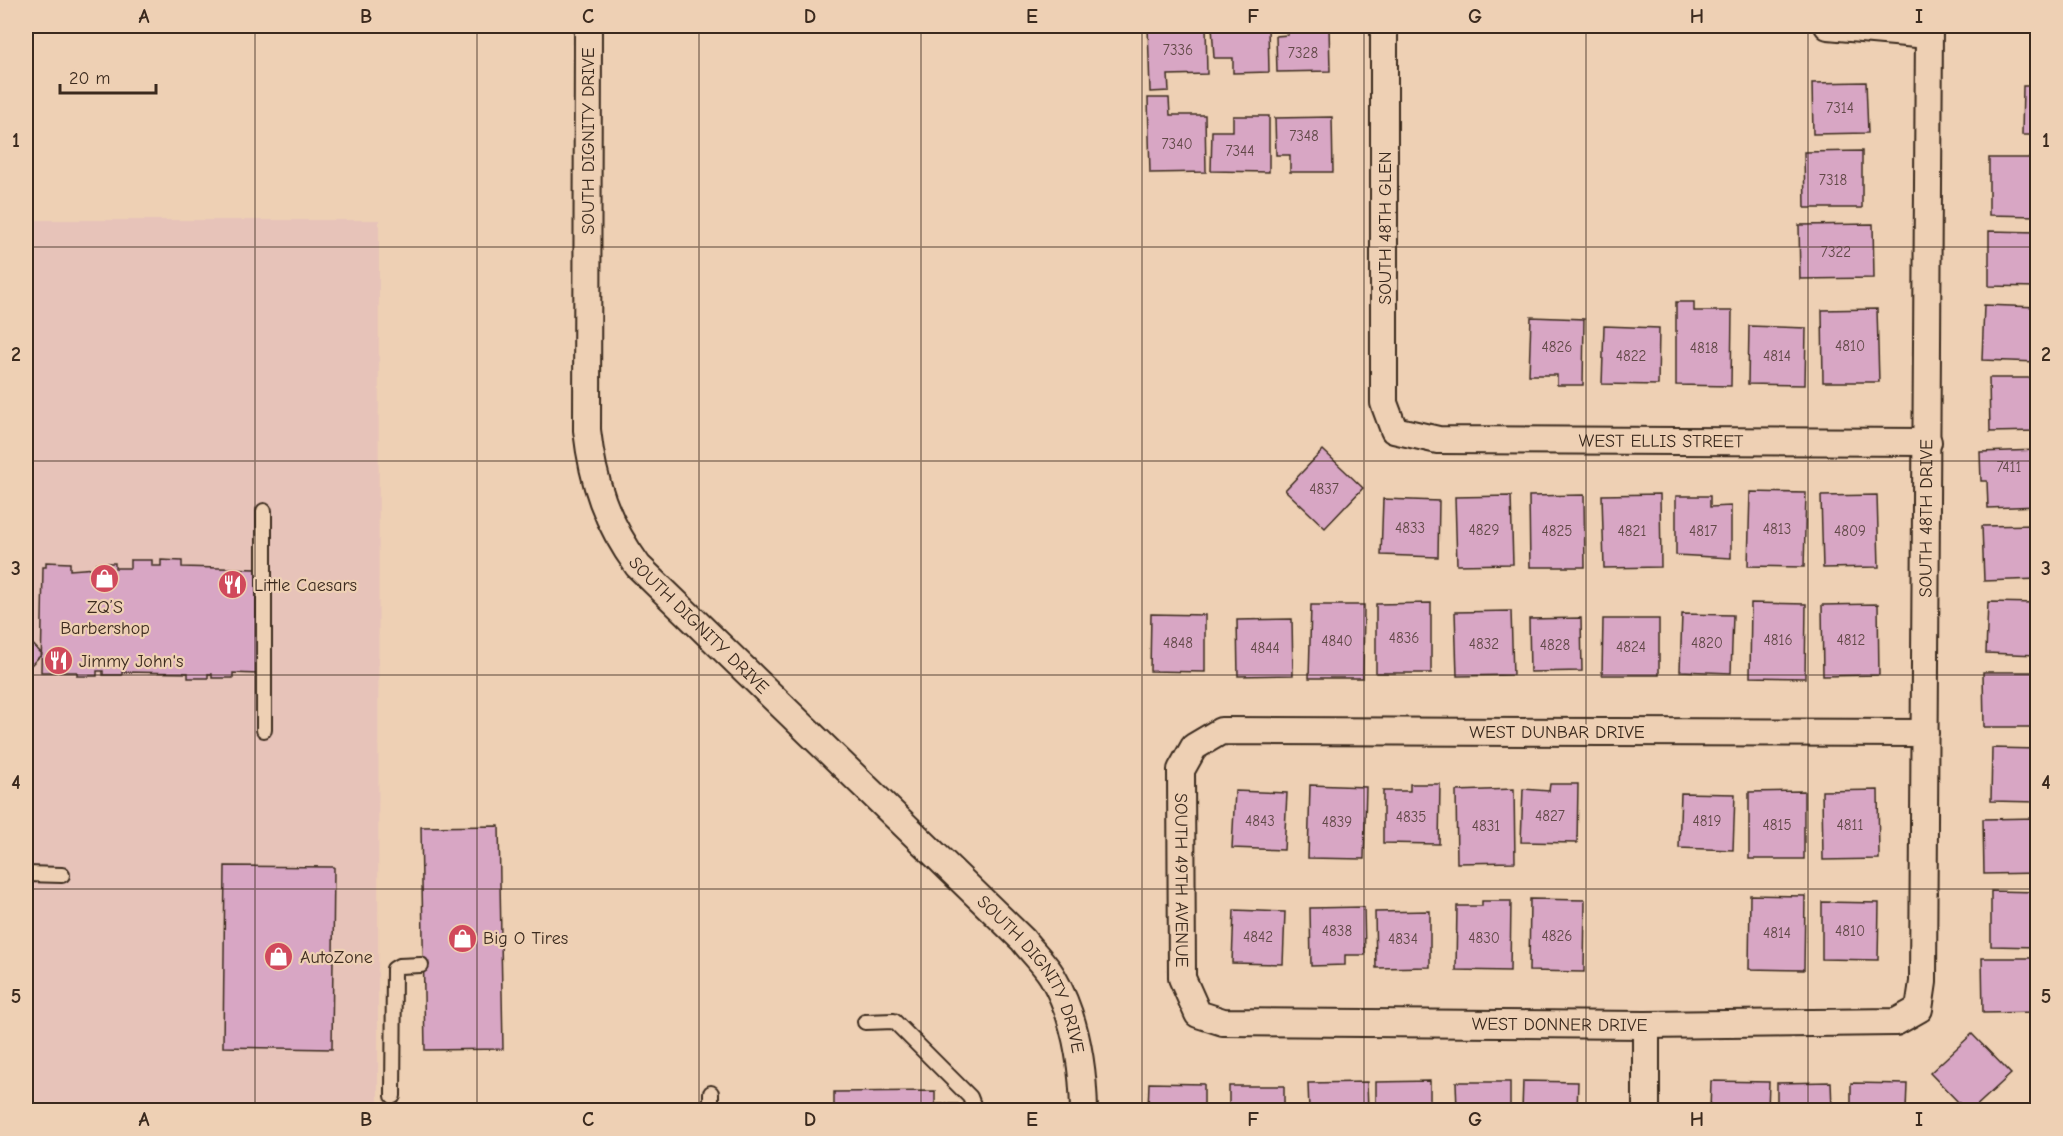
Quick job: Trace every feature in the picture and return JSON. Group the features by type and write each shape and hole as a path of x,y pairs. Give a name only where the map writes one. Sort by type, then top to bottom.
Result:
{"street":[{"name":"SOUTH DIGNITY DRIVE","path":"588,26 587,430 591,470 617,537 638,566 1023,940 1052,976 1067,1012 1078,1051 1084,1110"},
{"name":"SOUTH 48TH GLEN","path":"1384,26 1384,403 1394,430"},
{"path":"1828,26 1928,30"},
{"name":"SOUTH 48TH DRIVE","path":"1919,1009 1923,982 1928,442 1928,30"},
{"name":"WEST ELLIS STREET","path":"1394,430 1438,440 1928,442"},
{"name":"WEST DUNBAR DRIVE","path":"1194,747 1221,731 1925,733"},
{"name":"SOUTH 49TH AVENUE","path":"1194,747 1181,770 1182,978 1198,1014"},
{"name":"WEST DONNER DRIVE","path":"1198,1014 1223,1022 1646,1024 1896,1022 1919,1009"},
{"path":"1646,1024 1646,1110"}],"lane":[{"path":"264,511 264,730"},
{"path":"26,874 62,875"},
{"path":"393,1096 394,969 399,966 422,965"},
{"path":"865,1022 894,1021 970,1096 975,1110"},
{"path":"711,1093 711,1110"}],"shaded area":[{"path":"26,220 379,220 378,1110 26,1110"}],"building":[{"path":"1148,26 1206,26 1207,74 1168,75 1169,91 1150,92"},
{"path":"1212,26 1268,26 1269,72 1233,73 1233,58 1214,58"},
{"path":"1288,26 1329,26 1330,71 1277,72 1276,36 1288,35"},
{"path":"1866,82 1868,133 1813,134 1812,83"},
{"path":"2023,86 2038,86 2038,135 2022,135"},
{"path":"1148,98 1169,98 1170,115 1205,115 1206,172 1150,173"},
{"path":"1233,116 1269,116 1269,172 1211,171 1212,131 1233,131"},
{"path":"1332,117 1333,172 1290,172 1290,155 1276,155 1275,118"},
{"path":"1862,151 1862,208 1805,208 1804,152"},
{"path":"1989,158 2038,158 2038,216 1989,215"},
{"path":"1873,224 1874,278 1800,279 1799,225"},
{"path":"1989,231 2038,232 2038,287 1989,286"},
{"path":"1676,302 1694,302 1694,311 1732,311 1731,386 1676,385"},
{"path":"1984,305 2038,307 2038,362 1982,360"},
{"path":"1877,309 1879,382 1823,382 1822,310"},
{"path":"1531,317 1584,319 1583,385 1557,385 1557,375 1529,375"},
{"path":"1604,326 1659,328 1658,385 1602,384"},
{"path":"1749,326 1806,328 1805,385 1748,384"},
{"path":"1989,378 2038,378 2038,431 1990,432"},
{"path":"1323,450 1363,488 1325,528 1285,490"},
{"path":"2038,450 2038,506 1988,508 1987,481 1981,481 1980,452"},
{"path":"1750,492 1806,493 1804,567 1748,566"},
{"path":"1660,494 1661,567 1604,568 1602,495"},
{"path":"1584,495 1585,567 1530,567 1529,496"},
{"path":"1877,495 1879,567 1823,568 1821,496"},
{"path":"1511,496 1513,564 1457,565 1455,497"},
{"path":"1676,496 1710,496 1710,507 1731,506 1731,558 1676,555"},
{"path":"1383,499 1439,501 1438,557 1381,555"},
{"path":"2038,525 2038,579 1984,581 1982,526"},
{"path":"130,560 152,560 152,566 161,566 161,560 182,561 182,567 256,569 256,611 263,611 262,639 256,639 258,674 233,673 233,678 212,678 212,674 208,674 208,678 188,678 188,673 122,672 122,675 103,675 103,671 97,671 97,676 77,676 77,672 41,672 43,567 46,567 46,562 70,563 70,570 96,568 96,563 115,563 115,568 130,568"},
{"path":"1988,602 2038,603 2038,655 1986,653"},
{"path":"1431,603 1431,673 1376,673 1376,604"},
{"path":"1751,603 1806,604 1805,678 1750,677"},
{"path":"1878,604 1879,675 1823,676 1822,605"},
{"path":"1311,605 1364,605 1363,678 1309,678"},
{"path":"1511,611 1513,675 1457,676 1455,612"},
{"path":"1151,614 1205,615 1205,672 1150,671"},
{"path":"1682,614 1733,615 1731,673 1680,671"},
{"path":"1581,618 1582,671 1530,672 1529,619"},
{"path":"1292,619 1293,675 1238,676 1237,620"},
{"path":"1603,619 1659,619 1659,675 1602,675"},
{"path":"26,637 42,654 26,670"},
{"path":"1983,672 2038,672 2038,727 1984,727"},
{"path":"1992,748 2038,749 2038,802 1991,801"},
{"path":"1410,784 1440,784 1439,844 1383,843 1383,791 1410,791"},
{"path":"1550,784 1578,784 1577,843 1521,842 1523,789 1549,791"},
{"path":"1310,785 1366,787 1364,859 1308,858"},
{"path":"1514,789 1515,862 1457,863 1456,791"},
{"path":"1878,790 1879,859 1823,860 1822,791"},
{"path":"1235,791 1287,793 1284,850 1232,848"},
{"path":"1804,791 1804,859 1749,859 1749,792"},
{"path":"1681,793 1735,794 1733,850 1679,848"},
{"path":"2038,818 2038,873 1984,874 1983,819"},
{"name":"Big O Tires","path":"499,826 503,1049 425,1050 421,827"},
{"name":"AutoZone","path":"225,866 334,867 332,1049 223,1047"},
{"path":"1991,891 2038,892 2038,947 1991,946"},
{"path":"1750,895 1805,896 1804,970 1749,969"},
{"path":"1530,899 1585,900 1584,972 1529,971"},
{"path":"1482,901 1511,901 1510,971 1456,970 1457,906 1482,906"},
{"path":"1822,902 1879,903 1878,960 1822,959"},
{"path":"1364,907 1365,955 1345,955 1345,965 1311,966 1310,908"},
{"path":"1234,910 1285,912 1283,964 1232,963"},
{"path":"1430,911 1430,967 1376,968 1375,912"},
{"path":"1982,958 2038,958 2038,1012 1983,1013"},
{"path":"1972,1034 2011,1074 1972,1110 1966,1110 1930,1073"},
{"path":"1430,1081 1430,1110 1376,1110 1376,1082"},
{"path":"1523,1081 1578,1082 1577,1110 1522,1110"},
{"path":"1711,1081 1769,1082 1768,1110 1710,1110"},
{"path":"1367,1082 1368,1110 1309,1110 1308,1083"},
{"path":"1456,1082 1510,1082 1510,1110 1457,1110"},
{"path":"1831,1082 1832,1110 1777,1110 1777,1083"},
{"path":"1149,1083 1204,1084 1204,1110 1148,1110"},
{"path":"1851,1083 1907,1084 1906,1110 1851,1110"},
{"path":"1229,1086 1284,1086 1284,1110 1229,1110"},
{"path":"935,1091 935,1104 958,1104 958,1110 834,1110 834,1092"}],"place":[{"name":"ZQ’S Barbershop","path":"105,578"},
{"name":"Little Caesars","path":"233,585"},
{"name":"Jimmy John's","path":"58,661"},
{"name":"Big O Tires","path":"462,938"},
{"name":"AutoZone","path":"279,957"}]}
